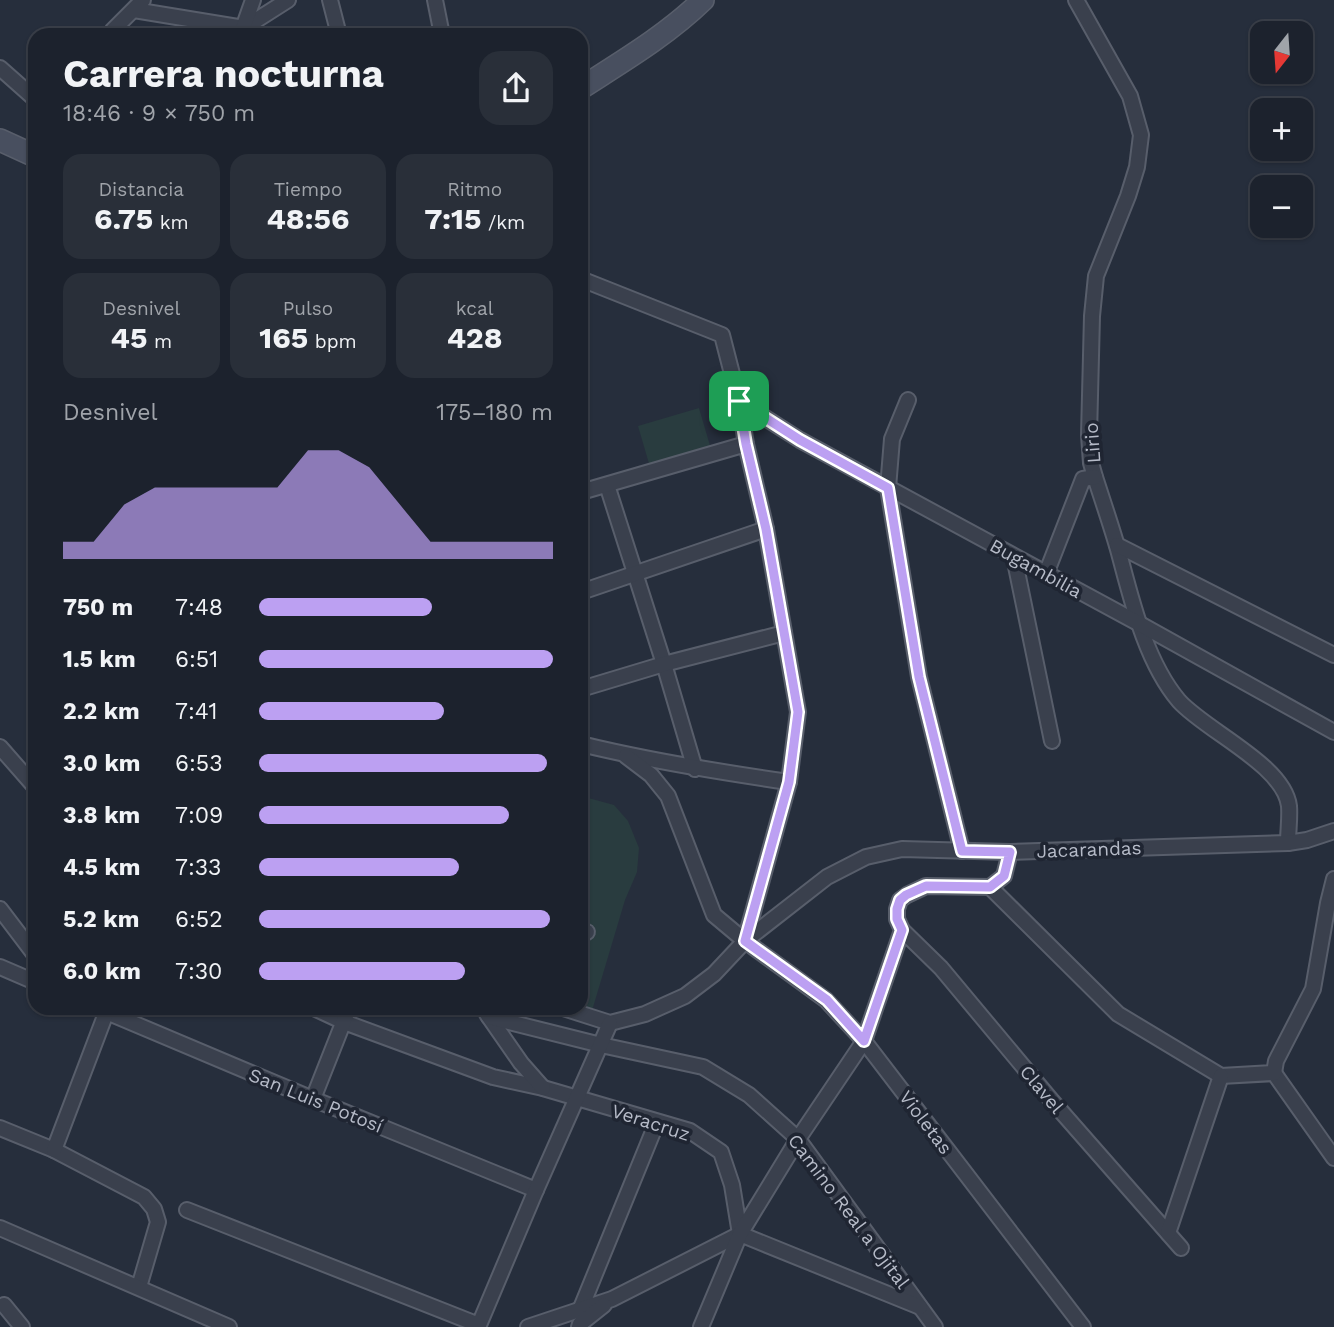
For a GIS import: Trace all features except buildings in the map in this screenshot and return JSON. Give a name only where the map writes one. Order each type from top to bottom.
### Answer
[{"type":"main road","points":[[588,83],[691,12],[703,0]]},
{"type":"main road","points":[[0,140],[28,153]]},
{"type":"street","points":[[242,28],[253,0]]},
{"type":"street","points":[[247,28],[288,0]]},
{"type":"street","points":[[330,0],[337,28]]},
{"type":"street","points":[[435,0],[441,28]]},
{"type":"street","name":"Lirio","points":[[1076,0],[1130,96],[1141,135],[1138,167],[1096,276],[1092,316],[1089,435],[1091,463],[1139,623],[1153,658],[1180,701],[1277,779],[1289,805],[1288,843]]},
{"type":"street","points":[[117,28],[139,5],[226,28]]},
{"type":"street","points":[[0,68],[28,93]]},
{"type":"street","points":[[588,282],[722,335],[739,401],[766,529],[798,712],[789,782],[745,941]]},
{"type":"street","points":[[908,400],[892,439],[888,488],[919,677],[962,851]]},
{"type":"street","name":"Bugambilia","points":[[739,401],[800,440],[1014,557],[1332,725]]},
{"type":"street","points":[[588,490],[746,444]]},
{"type":"street","points":[[1046,574],[1083,479],[1095,477]]},
{"type":"street","points":[[607,485],[695,769]]},
{"type":"street","points":[[588,590],[766,529]]},
{"type":"street","points":[[1116,545],[1334,655]]},
{"type":"street","points":[[1014,557],[1052,741]]},
{"type":"street","points":[[588,687],[784,633]]},
{"type":"street","points":[[588,746],[695,769],[789,782]]},
{"type":"street","points":[[0,747],[28,780]]},
{"type":"street","name":"Violetas","points":[[626,756],[652,775],[668,796],[714,915],[745,941],[827,1000],[864,1041],[1083,1327]]},
{"type":"street","name":"Jacarandas","points":[[610,1023],[645,1014],[685,996],[714,974],[745,941],[827,877],[866,857],[902,849],[1010,852],[1288,843],[1334,831]]},
{"type":"street","points":[[701,1327],[740,1234],[798,1139],[864,1041],[902,930],[897,919],[900,900],[926,886],[990,887],[1004,876],[1010,852]]},
{"type":"street","points":[[1334,879],[1331,906],[1313,989],[1276,1061],[1274,1073],[1334,1158]]},
{"type":"street","points":[[990,887],[1118,1014],[1221,1076],[1274,1073]]},
{"type":"street","points":[[0,909],[28,946]]},
{"type":"street","name":"Clavel","points":[[902,930],[941,968],[1052,1101],[1181,1248]]},
{"type":"street","points":[[0,967],[28,979]]},
{"type":"street","points":[[54,1150],[102,1015]]},
{"type":"street","name":"San Luis Potosí","points":[[118,1015],[313,1099],[536,1190]]},
{"type":"street","points":[[313,1099],[347,1015]]},
{"type":"street","name":"Veracruz","points":[[347,1015],[493,1077],[543,1088],[690,1131],[721,1152],[732,1185],[740,1234]]},
{"type":"street","points":[[488,1015],[521,1063],[543,1088]]},
{"type":"street","name":"Camino Real a Ojital","points":[[496,1015],[601,1045],[703,1067],[749,1095],[798,1139],[935,1327]]},
{"type":"street","points":[[187,1210],[479,1325],[610,1023],[585,1015]]},
{"type":"street","points":[[1168,1233],[1221,1076]]},
{"type":"street","points":[[581,1308],[657,1122]]},
{"type":"street","points":[[0,1128],[54,1150],[144,1197],[154,1209],[158,1222],[139,1287]]},
{"type":"street","points":[[0,1228],[229,1327]]},
{"type":"street","points":[[534,1326],[612,1299],[740,1234],[922,1308]]},
{"type":"street","points":[[579,1327],[612,1299]]},
{"type":"street","points":[[4,1305],[22,1327]]},
{"type":"shaded area","points":[[699,408],[711,449],[650,467],[638,426]]},
{"type":"shaded area","points":[[588,798],[614,805],[628,821],[639,848],[637,872],[625,900],[591,1014],[588,1012]]},
{"type":"route","points":[[739,401],[800,440],[888,488],[919,677],[962,851],[1010,852],[1004,876],[990,887],[926,886],[900,900],[897,919],[902,930],[864,1041],[827,1000],[745,941],[789,782],[798,712],[766,529],[739,401]]}]
